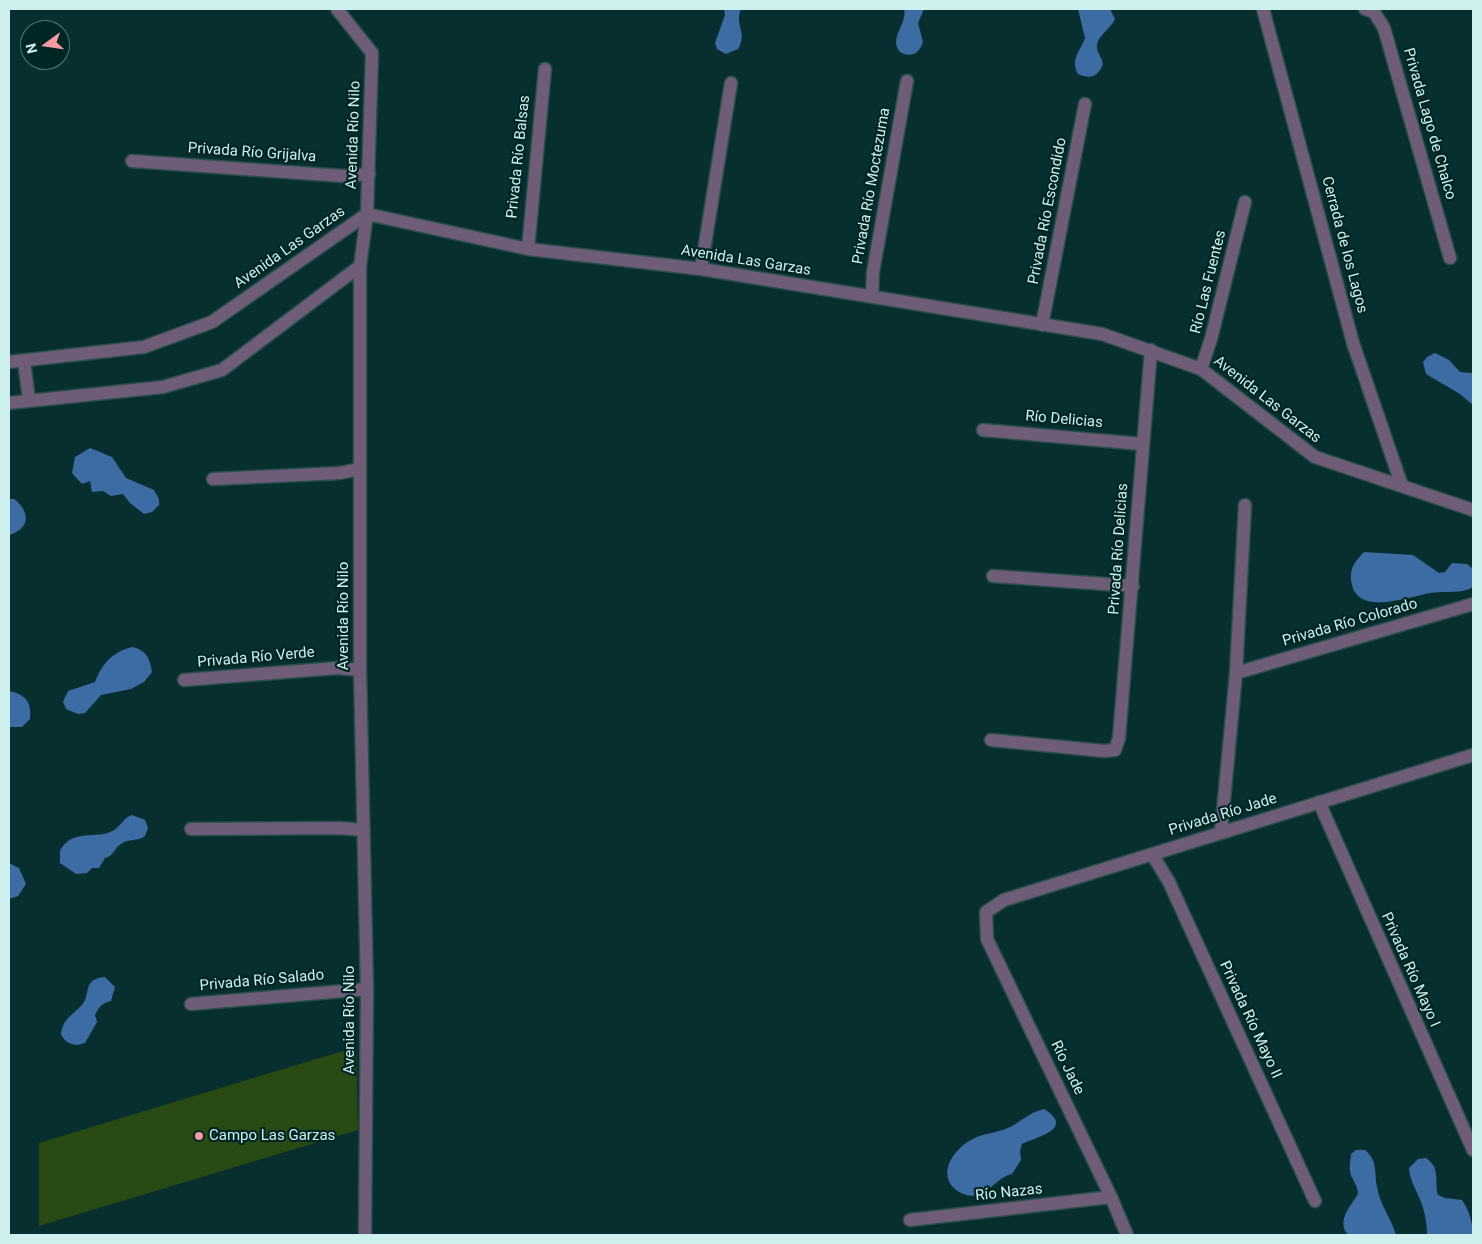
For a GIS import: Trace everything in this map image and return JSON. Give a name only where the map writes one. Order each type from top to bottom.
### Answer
[{"type":"street","name":"Avenida Río Nilo","points":[[337,9],[372,53],[367,214],[360,266],[360,670],[366,990],[365,1235]]},
{"type":"street","name":"Cerrada de los Lagos","points":[[1263,9],[1353,343],[1402,486]]},
{"type":"street","name":"Privada Lago de Chalco","points":[[1365,9],[1374,12],[1384,28],[1450,258]]},
{"type":"street","name":"Privada Río Balsas","points":[[528,249],[545,69]]},
{"type":"street","name":"Privada Río Moctezuma","points":[[872,297],[873,272],[907,81]]},
{"type":"street","points":[[701,269],[731,83]]},
{"type":"street","name":"Privada Río Escondido","points":[[1042,324],[1085,104]]},
{"type":"street","name":"Privada Río Grijalva","points":[[132,161],[343,176],[369,174]]},
{"type":"street","name":"Río Las Fuentes","points":[[1201,369],[1211,339],[1245,202]]},
{"type":"street","name":"Avenida Las Garzas","points":[[9,362],[144,346],[212,322],[367,214],[528,249],[701,269],[1102,334],[1201,369],[1315,458],[1473,510]]},
{"type":"street","points":[[9,403],[163,387],[222,370],[360,266]]},
{"type":"street","name":"Privada Río Delicias","points":[[991,740],[1115,750],[1119,738],[1133,586],[1150,350]]},
{"type":"street","points":[[24,361],[28,400]]},
{"type":"street","name":"Río Delicias","points":[[983,430],[1142,444]]},
{"type":"street","points":[[213,479],[340,473],[360,469]]},
{"type":"street","points":[[1221,832],[1236,674],[1245,505]]},
{"type":"street","points":[[993,576],[1133,586]]},
{"type":"street","name":"Privada Río Colorado","points":[[1236,674],[1473,604]]},
{"type":"street","name":"Privada Río Verde","points":[[184,680],[337,668],[360,670]]},
{"type":"street","name":"Privada Río Jade","points":[[986,912],[1004,900],[1473,755]]},
{"type":"street","name":"Privada Río Mayo I","points":[[1319,802],[1473,1150]]},
{"type":"street","points":[[191,828],[339,828],[363,830]]},
{"type":"street","name":"Privada Río Mayo II","points":[[1152,854],[1169,882],[1316,1201]]},
{"type":"street","name":"Río Jade","points":[[986,912],[987,938],[1111,1197],[1127,1235]]},
{"type":"street","name":"Privada Río Salado","points":[[191,1004],[366,990]]},
{"type":"street","name":"Río Nazas","points":[[910,1220],[1111,1197]]},
{"type":"green space","name":"Campo Las Garzas","points":[[356,1047],[358,1130],[39,1226],[39,1143]]},
{"type":"water","points":[[724,9],[741,9],[739,20],[741,43],[738,49],[726,54],[717,49],[715,43],[725,15]]},
{"type":"water","points":[[904,9],[924,9],[918,23],[923,42],[917,52],[911,55],[900,52],[896,41],[903,20]]},
{"type":"water","points":[[1078,9],[1110,9],[1115,19],[1097,44],[1097,50],[1103,64],[1094,76],[1090,77],[1078,74],[1075,64],[1085,38]]},
{"type":"water","points":[[1435,353],[1449,360],[1460,372],[1473,373],[1473,405],[1460,394],[1426,374],[1423,362],[1427,357]]},
{"type":"water","points":[[90,448],[112,457],[126,478],[154,490],[159,499],[159,505],[152,512],[144,514],[130,503],[123,494],[111,496],[103,491],[92,492],[90,481],[82,484],[72,473],[75,457]]},
{"type":"water","points":[[9,499],[14,499],[20,504],[26,520],[21,529],[9,535]]},
{"type":"water","points":[[1364,552],[1413,555],[1439,573],[1445,572],[1452,563],[1467,564],[1473,569],[1473,587],[1458,592],[1436,592],[1397,600],[1372,602],[1362,598],[1354,591],[1351,579],[1351,571],[1354,564]]},
{"type":"water","points":[[132,647],[141,650],[150,663],[152,672],[144,682],[131,689],[101,695],[85,713],[78,714],[66,709],[63,702],[68,691],[95,682],[105,664],[113,656]]},
{"type":"water","points":[[9,691],[23,697],[30,708],[30,719],[22,727],[9,727]]},
{"type":"water","points":[[132,815],[145,820],[148,828],[145,836],[121,844],[110,856],[105,858],[99,868],[92,868],[87,873],[76,874],[60,863],[60,851],[70,840],[76,837],[113,831],[126,818]]},
{"type":"water","points":[[9,863],[19,868],[26,884],[18,896],[9,899]]},
{"type":"water","points":[[105,977],[115,987],[111,1001],[103,1004],[98,1010],[95,1015],[97,1022],[85,1043],[74,1045],[68,1043],[61,1035],[63,1025],[84,1002],[90,984],[98,978]]},
{"type":"water","points":[[1044,1109],[1053,1116],[1056,1122],[1055,1127],[1044,1135],[1022,1144],[1020,1151],[1021,1160],[1012,1174],[977,1195],[965,1195],[955,1189],[950,1183],[948,1169],[950,1162],[959,1149],[975,1138],[1005,1129],[1034,1112]]},
{"type":"water","points":[[1356,1150],[1365,1150],[1374,1162],[1378,1194],[1396,1235],[1348,1235],[1345,1230],[1343,1225],[1345,1214],[1358,1194],[1350,1169],[1351,1154]]},
{"type":"water","points":[[1426,1158],[1434,1166],[1438,1195],[1445,1198],[1462,1200],[1470,1217],[1473,1235],[1427,1235],[1426,1220],[1411,1179],[1409,1168],[1418,1159]]},
{"type":"place","name":"Campo Las Garzas","points":[[199,1136]]}]
